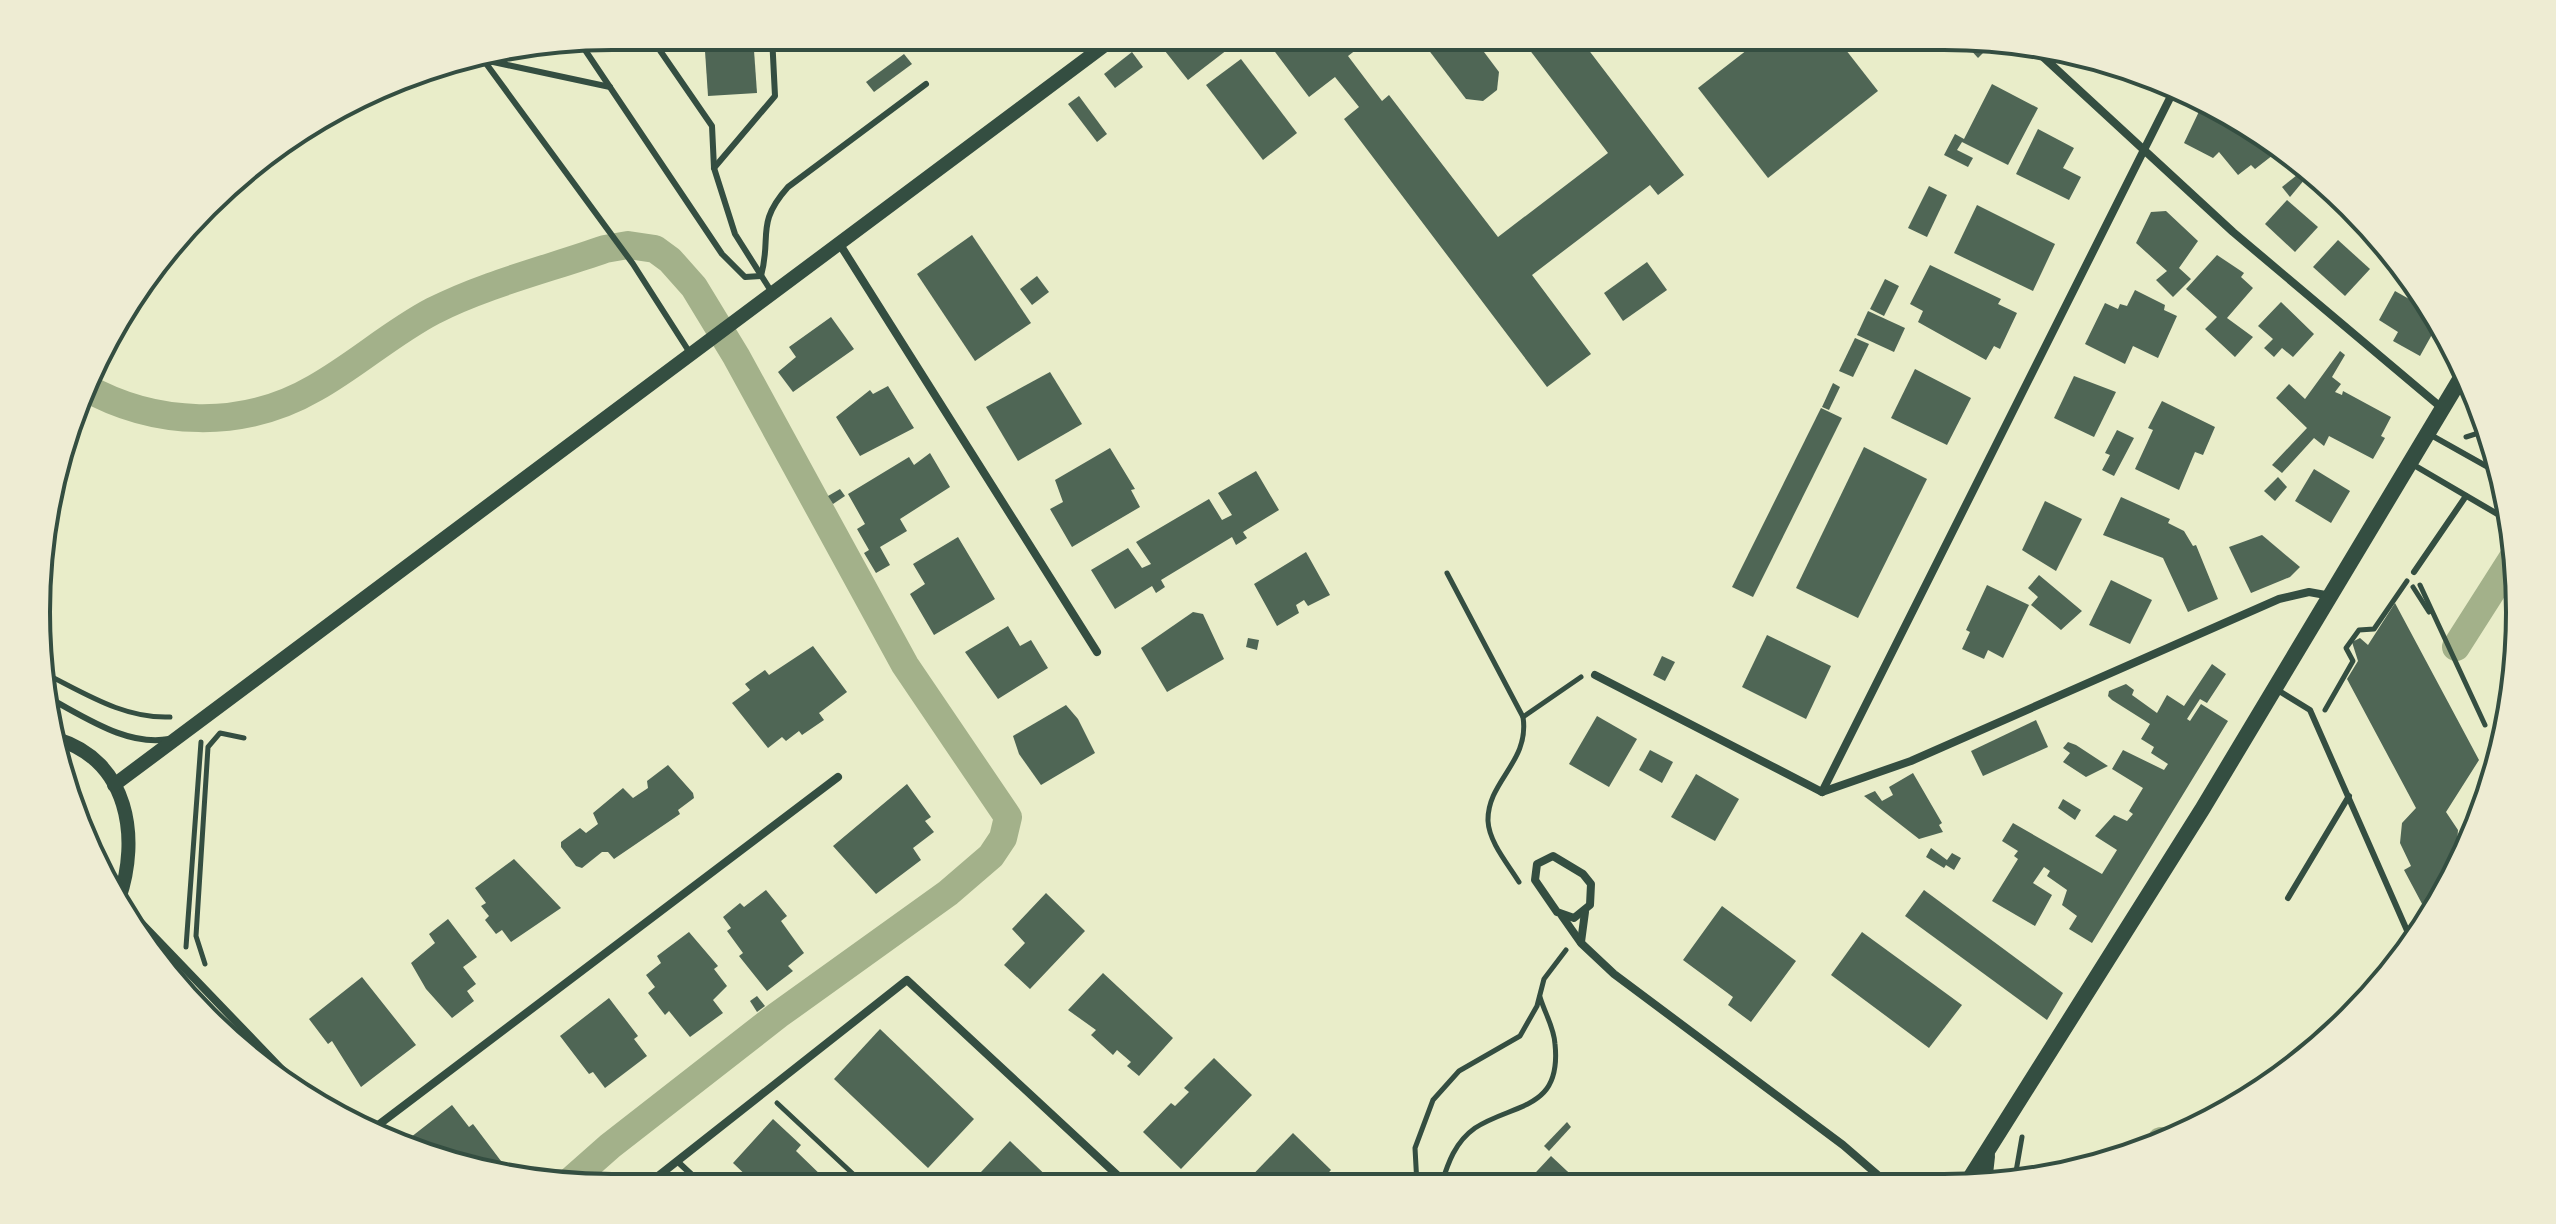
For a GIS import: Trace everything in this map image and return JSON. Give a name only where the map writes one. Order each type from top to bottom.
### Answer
[{"type":"main road","points":[[1974,1173],[2275,688],[2458,385]]},
{"type":"main road","points":[[1985,1173],[1988,1154]]},
{"type":"street","points":[[114,785],[771,291],[1098,50]]},
{"type":"street","points":[[2046,60],[2233,232],[2444,409]]},
{"type":"street","points":[[1822,792],[2170,98]]},
{"type":"street","points":[[838,242],[1097,652]]},
{"type":"street","points":[[1591,673],[1822,792],[1911,761],[2279,599],[2309,592],[2331,596]]},
{"type":"street","points":[[66,744],[92,760],[114,785],[129,822],[129,871],[123,890]]},
{"type":"street","points":[[380,1124],[838,777]]},
{"type":"street","points":[[1581,943],[1585,912],[1592,898],[1587,878],[1559,858],[1547,857],[1537,864],[1535,880],[1581,943],[1614,974],[1831,1136],[1876,1174]]},
{"type":"street","points":[[1562,916],[1574,918],[1585,912]]},
{"type":"street","points":[[153,936],[272,1059]]},
{"type":"street","points":[[660,1174],[907,980],[1116,1174]]},
{"type":"lane","points":[[660,50],[712,126],[714,168],[735,234],[771,291]]},
{"type":"lane","points":[[714,168],[775,96],[773,50]]},
{"type":"lane","points":[[586,51],[722,254],[745,277],[761,276]]},
{"type":"lane","points":[[497,62],[610,87]]},
{"type":"lane","points":[[487,64],[633,264],[690,353]]},
{"type":"lane","points":[[761,276],[765,262],[764,226],[774,203],[788,187],[926,84]]},
{"type":"lane","points":[[2429,434],[2487,466]]},
{"type":"lane","points":[[2412,464],[2497,514]]},
{"type":"lane","points":[[2414,572],[2466,496]]},
{"type":"lane","points":[[2275,688],[2310,710],[2407,930]]},
{"type":"lane","points":[[58,702],[129,737],[156,741],[176,737]]},
{"type":"lane","points":[[2288,898],[2349,796]]},
{"type":"lane","points":[[677,1161],[691,1174]]},
{"type":"path","points":[[2467,437],[2477,434]]},
{"type":"path","points":[[2414,572],[2491,738]]},
{"type":"path","points":[[1447,573],[1523,717],[1524,742],[1495,794],[1488,820],[1504,858],[1528,895]]},
{"type":"path","points":[[2317,725],[2353,661],[2346,648],[2359,630],[2374,629],[2408,579],[2442,633]]},
{"type":"path","points":[[1523,717],[1591,673]]},
{"type":"path","points":[[54,678],[125,713],[144,718],[177,716]]},
{"type":"path","points":[[211,972],[201,956],[196,936],[208,747],[220,733],[244,738]]},
{"type":"path","points":[[184,968],[202,742],[198,737]]},
{"type":"path","points":[[1560,942],[1574,957]]},
{"type":"path","points":[[1416,1174],[1415,1148],[1433,1100],[1459,1071],[1520,1036],[1533,1015],[1544,979],[1566,950]]},
{"type":"path","points":[[1445,1174],[1449,1161],[1467,1135],[1536,1100],[1551,1080],[1556,1046],[1539,993]]},
{"type":"path","points":[[764,1092],[853,1174]]},
{"type":"path","points":[[2017,1169],[2023,1133]]},
{"type":"building","points":[[705,50],[754,50],[757,93],[708,96]]},
{"type":"building","points":[[1166,50],[1227,50],[1188,80]]},
{"type":"building","points":[[1274,50],[1356,50],[1348,56],[1382,101],[1389,95],[1498,237],[1608,153],[1530,50],[1589,50],[1684,175],[1658,195],[1650,185],[1532,275],[1591,354],[1547,387],[1344,119],[1359,107],[1335,77],[1309,97]]},
{"type":"building","points":[[1429,50],[1482,50],[1499,72],[1497,90],[1483,101],[1466,99]]},
{"type":"building","points":[[1747,50],[1846,50],[1878,91],[1768,178],[1698,88]]},
{"type":"building","points":[[1971,51],[1985,51],[1978,58]]},
{"type":"building","points":[[1132,52],[1143,67],[1115,88],[1104,74]]},
{"type":"building","points":[[904,54],[912,64],[874,92],[866,82]]},
{"type":"building","points":[[1241,59],[1297,133],[1263,160],[1206,85]]},
{"type":"building","points":[[1992,84],[2038,108],[2008,165],[1962,142],[1957,150],[1973,158],[1968,167],[1944,155],[1955,134],[1964,139]]},
{"type":"building","points":[[1079,96],[1107,134],[1097,142],[1068,104]]},
{"type":"building","points":[[2199,111],[2272,156],[2255,169],[2251,165],[2238,175],[2219,152],[2213,158],[2184,143]]},
{"type":"building","points":[[2038,129],[2074,148],[2063,168],[2081,177],[2069,200],[2016,174]]},
{"type":"building","points":[[2297,175],[2304,180],[2290,197],[2282,187]]},
{"type":"building","points":[[1929,186],[1947,195],[1927,237],[1908,228]]},
{"type":"building","points":[[2287,200],[2318,227],[2295,252],[2265,224]]},
{"type":"building","points":[[1977,205],[2055,244],[2033,291],[1954,253]]},
{"type":"building","points":[[2166,211],[2198,241],[2179,268],[2191,279],[2173,297],[2156,280],[2167,271],[2136,243],[2151,212]]},
{"type":"building","points":[[972,235],[1031,323],[975,361],[917,274]]},
{"type":"building","points":[[2338,240],[2370,269],[2345,296],[2313,267]]},
{"type":"building","points":[[2217,255],[2244,273],[2241,277],[2253,288],[2227,318],[2253,337],[2235,357],[2205,329],[2217,317],[2186,289]]},
{"type":"building","points":[[1647,262],[1667,290],[1623,321],[1604,293]]},
{"type":"building","points":[[1930,265],[2001,299],[1998,304],[2017,313],[2000,349],[1994,346],[1986,360],[1918,322],[1923,311],[1910,304]]},
{"type":"building","points":[[1037,276],[1049,292],[1032,305],[1020,289]]},
{"type":"building","points":[[1885,279],[1899,286],[1884,316],[1870,309]]},
{"type":"building","points":[[2135,290],[2165,305],[2164,310],[2177,316],[2158,358],[2133,346],[2125,364],[2085,344],[2105,303],[2118,309],[2120,304],[2127,306]]},
{"type":"building","points":[[2395,291],[2411,300],[2432,334],[2420,356],[2393,341],[2398,332],[2379,320]]},
{"type":"building","points":[[2281,302],[2314,334],[2293,357],[2282,348],[2274,357],[2264,348],[2273,339],[2258,326]]},
{"type":"building","points":[[1868,311],[1905,328],[1894,352],[1857,335]]},
{"type":"building","points":[[831,317],[854,349],[793,392],[778,372],[796,357],[789,347]]},
{"type":"building","points":[[1855,338],[1869,344],[1853,377],[1839,371]]},
{"type":"building","points":[[2340,351],[2345,355],[2332,377],[2341,384],[2335,392],[2342,395],[2343,391],[2391,417],[2381,436],[2385,438],[2373,459],[2329,436],[2324,446],[2314,438],[2282,473],[2272,465],[2307,428],[2276,398],[2289,384],[2305,399]]},
{"type":"building","points":[[1915,369],[1971,398],[1947,445],[1891,418]]},
{"type":"building","points":[[1050,372],[1082,424],[1018,461],[986,407]]},
{"type":"building","points":[[2074,376],[2116,392],[2094,437],[2054,418]]},
{"type":"building","points":[[1833,383],[1840,387],[1829,410],[1822,407]]},
{"type":"building","points":[[888,386],[914,428],[860,456],[836,417],[870,390],[873,394]]},
{"type":"building","points":[[2162,401],[2215,427],[2203,455],[2195,452],[2179,490],[2135,469],[2153,430],[2148,428]]},
{"type":"building","points":[[1821,408],[1842,418],[1753,597],[1732,587]]},
{"type":"building","points":[[2117,430],[2134,438],[2114,476],[2102,470],[2110,455],[2105,453]]},
{"type":"building","points":[[1864,447],[1927,479],[1858,618],[1796,588]]},
{"type":"building","points":[[1110,448],[1135,489],[1131,490],[1140,507],[1072,547],[1050,509],[1063,502],[1055,480]]},
{"type":"building","points":[[930,453],[950,487],[900,519],[907,531],[880,547],[890,565],[876,573],[864,553],[869,550],[857,529],[865,524],[848,494],[909,457],[914,465]]},
{"type":"building","points":[[2314,469],[2350,491],[2331,523],[2295,501]]},
{"type":"building","points":[[1256,471],[1279,510],[1243,532],[1247,538],[1236,545],[1232,537],[1161,580],[1165,587],[1156,593],[1152,586],[1115,609],[1091,570],[1128,548],[1142,568],[1151,564],[1136,542],[1209,499],[1222,520],[1232,515],[1218,493]]},
{"type":"building","points":[[2278,477],[2287,487],[2275,501],[2264,491]]},
{"type":"building","points":[[840,489],[845,496],[833,504],[828,496]]},
{"type":"building","points":[[2121,497],[2170,519],[2168,523],[2184,531],[2193,546],[2196,545],[2218,599],[2188,612],[2163,558],[2103,535]]},
{"type":"building","points":[[2045,501],[2082,519],[2056,571],[2022,550]]},
{"type":"building","points":[[2262,535],[2300,567],[2290,577],[2251,593],[2229,547]]},
{"type":"building","points":[[958,537],[995,599],[934,635],[910,594],[925,584],[913,564]]},
{"type":"building","points":[[1306,552],[1330,595],[1308,606],[1304,600],[1296,605],[1299,613],[1277,626],[1254,584]]},
{"type":"building","points":[[2039,575],[2082,611],[2061,630],[2031,605],[2038,597],[2028,588]]},
{"type":"building","points":[[2111,580],[2152,600],[2130,644],[2089,625]]},
{"type":"building","points":[[1987,585],[2029,605],[2003,658],[1988,650],[1984,659],[1962,649],[1970,632],[1966,630]]},
{"type":"building","points":[[2395,603],[2479,760],[2446,812],[2458,830],[2457,840],[2423,906],[2404,870],[2411,866],[2400,843],[2402,823],[2416,808],[2347,679],[2358,661],[2352,642],[2360,638],[2368,645]]},
{"type":"building","points":[[1193,612],[1203,614],[1224,659],[1167,692],[1141,648]]},
{"type":"building","points":[[1008,626],[1020,646],[1031,640],[1048,668],[998,699],[965,652]]},
{"type":"building","points":[[1767,635],[1831,666],[1806,719],[1742,687]]},
{"type":"building","points":[[1248,638],[1259,640],[1257,650],[1246,647]]},
{"type":"building","points":[[813,646],[847,692],[819,713],[824,720],[802,735],[799,731],[786,741],[782,737],[768,748],[732,703],[750,690],[745,684],[765,670],[769,675]]},
{"type":"building","points":[[1662,656],[1675,662],[1665,681],[1653,675]]},
{"type":"building","points":[[2212,664],[2226,674],[2207,703],[2200,699],[2187,719],[2190,721],[2201,704],[2228,721],[2092,943],[2069,929],[2077,916],[2062,905],[2067,890],[2047,876],[2050,871],[2044,867],[2033,883],[2052,895],[2035,926],[1992,901],[2018,859],[2014,856],[2018,851],[2002,841],[2013,823],[2102,874],[2117,850],[2095,836],[2114,815],[2127,821],[2133,814],[2129,811],[2143,788],[2112,769],[2123,750],[2164,770],[2168,764],[2151,753],[2154,747],[2141,739],[2150,724],[2112,700],[2108,696],[2109,691],[2126,684],[2134,690],[2132,695],[2157,713],[2167,695],[2184,706]]},
{"type":"building","points":[[1066,705],[1078,719],[1095,753],[1041,785],[1019,754],[1013,736]]},
{"type":"building","points":[[1597,716],[1637,739],[1609,787],[1569,764]]},
{"type":"building","points":[[2036,720],[2048,747],[1983,776],[1971,751]]},
{"type":"building","points":[[2068,742],[2108,766],[2086,777],[2063,762],[2070,753],[2063,748]]},
{"type":"building","points":[[1650,750],[1673,762],[1662,783],[1639,770]]},
{"type":"building","points":[[668,765],[693,793],[694,798],[678,810],[680,814],[614,859],[608,852],[602,852],[582,868],[576,866],[561,847],[561,842],[580,828],[586,833],[598,824],[593,813],[623,788],[633,798],[648,788],[647,781]]},
{"type":"building","points":[[1913,773],[1942,823],[1939,825],[1943,832],[1919,839],[1864,796],[1875,791],[1882,801],[1893,795],[1889,787]]},
{"type":"building","points":[[1696,774],[1739,799],[1715,841],[1671,817]]},
{"type":"building","points":[[907,784],[931,817],[925,821],[934,832],[913,848],[921,860],[876,894],[833,846]]},
{"type":"building","points":[[2063,799],[2081,810],[2075,820],[2058,808]]},
{"type":"building","points":[[1931,848],[1947,860],[1952,853],[1961,858],[1954,870],[1926,857]]},
{"type":"building","points":[[514,859],[561,908],[511,942],[502,930],[496,934],[485,920],[489,916],[481,906],[486,903],[475,888]]},
{"type":"building","points":[[766,890],[787,916],[781,921],[804,953],[788,966],[793,971],[767,991],[739,956],[743,953],[727,931],[731,928],[723,917],[740,903],[744,907]]},
{"type":"building","points":[[1924,890],[2063,993],[2047,1020],[1905,916]]},
{"type":"building","points":[[1046,893],[1085,931],[1030,989],[1004,965],[1025,943],[1012,929]]},
{"type":"building","points":[[1722,906],[1796,961],[1751,1022],[1728,1005],[1733,997],[1683,960]]},
{"type":"building","points":[[448,919],[477,957],[463,967],[476,984],[467,991],[474,1001],[452,1018],[426,989],[411,963],[435,943],[429,934]]},
{"type":"building","points":[[689,932],[718,966],[714,969],[727,986],[713,1000],[723,1013],[690,1037],[669,1011],[665,1015],[648,993],[655,987],[646,975],[661,963],[657,956]]},
{"type":"building","points":[[1862,932],[1962,1005],[1929,1048],[1831,975]]},
{"type":"building","points":[[1103,973],[1173,1038],[1139,1076],[1127,1066],[1131,1062],[1117,1050],[1113,1055],[1091,1035],[1096,1030],[1068,1010]]},
{"type":"building","points":[[362,977],[416,1045],[361,1087],[332,1041],[328,1044],[309,1019]]},
{"type":"building","points":[[757,996],[765,1006],[757,1012],[750,1001]]},
{"type":"building","points":[[609,998],[638,1036],[634,1039],[647,1056],[605,1088],[593,1072],[589,1074],[560,1036]]},
{"type":"building","points":[[880,1029],[974,1119],[928,1168],[834,1079]]},
{"type":"building","points":[[1214,1058],[1252,1095],[1181,1169],[1143,1132],[1171,1103],[1175,1106],[1189,1092],[1184,1088]]},
{"type":"building","points":[[452,1105],[469,1127],[473,1124],[503,1163],[467,1155],[412,1137]]},
{"type":"building","points":[[773,1119],[801,1145],[796,1151],[820,1174],[745,1174],[733,1163]]},
{"type":"building","points":[[1567,1122],[1571,1127],[1549,1151],[1544,1146]]},
{"type":"building","points":[[1293,1133],[1331,1170],[1327,1174],[1254,1174]]},
{"type":"building","points":[[1010,1141],[1044,1174],[979,1174]]},
{"type":"building","points":[[1551,1156],[1570,1174],[1534,1174]]},
{"type":"waterway","points":[[95,392],[140,410],[169,416],[229,417],[258,411],[287,402],[315,388],[418,320],[453,301],[605,249],[628,245],[655,249],[670,260],[694,287],[736,356],[905,665],[1008,817],[1003,838],[991,856],[948,893],[778,1015],[579,1173]]},
{"type":"waterway","points":[[2456,647],[2505,571]]}]
